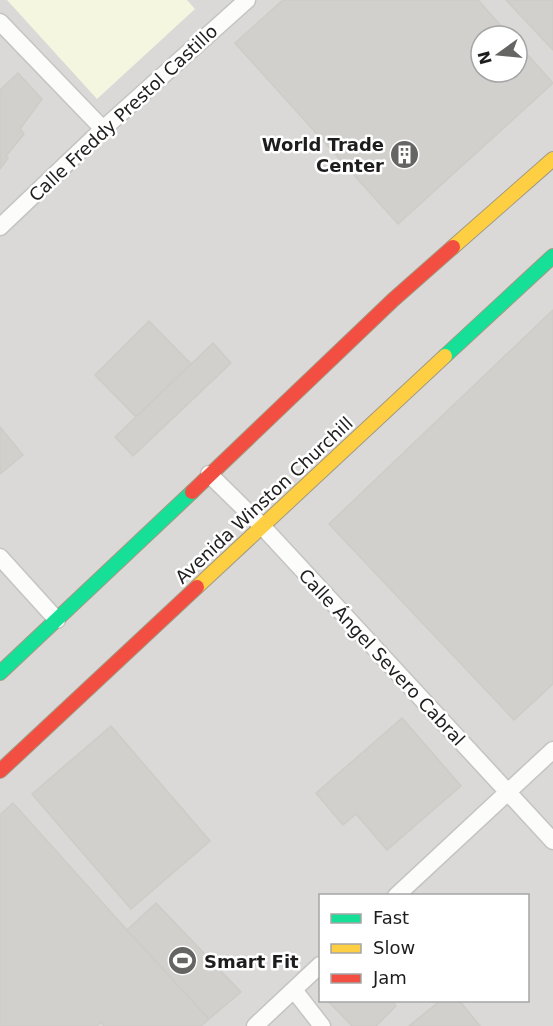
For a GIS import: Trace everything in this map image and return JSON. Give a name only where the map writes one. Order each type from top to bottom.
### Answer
[{"type":"main road","points":[[0,673],[393,300],[553,159]]},
{"type":"main road","name":"Avenida Winston Churchill","points":[[0,771],[553,256]]},
{"type":"street","name":"Calle Freddy Prestol Castillo","points":[[0,227],[246,0]]},
{"type":"street","points":[[0,22],[104,129]]},
{"type":"street","name":"Calle Ángel Severo Cabral","points":[[209,474],[262,526],[553,841]]},
{"type":"street","points":[[0,557],[57,620]]},
{"type":"street","points":[[398,894],[553,750]]},
{"type":"street","points":[[255,1026],[319,967]]},
{"type":"street","points":[[294,990],[322,1026]]},
{"type":"shaded area","points":[[0,0],[553,0],[553,1026],[0,1026]]},
{"type":"shaded area","points":[[7,0],[187,0],[195,9],[97,99]]},
{"type":"building","name":"World Trade Center","points":[[283,0],[478,0],[499,24],[469,24],[469,84],[529,84],[529,56],[553,83],[398,224],[235,43]]},
{"type":"building","points":[[506,0],[553,0],[553,50],[529,24]]},
{"type":"building","points":[[18,73],[42,99],[20,129],[24,134],[6,156],[8,158],[0,169],[0,90]]},
{"type":"building","points":[[553,310],[553,684],[514,720],[329,524]]},
{"type":"building","points":[[149,321],[191,364],[136,417],[95,375]]},
{"type":"building","points":[[213,343],[231,363],[133,456],[115,437]]},
{"type":"building","points":[[0,427],[23,455],[0,474]]},
{"type":"building","points":[[402,718],[461,786],[387,850],[356,814],[343,825],[316,793]]},
{"type":"building","points":[[111,726],[210,841],[131,909],[32,794]]},
{"type":"building","points":[[13,803],[209,1019],[201,1026],[104,1026],[101,1022],[97,1026],[0,1026],[0,815]]},
{"type":"building","name":"Smart Fit","points":[[156,903],[241,992],[209,1019],[127,930]]},
{"type":"building","points":[[329,1002],[393,1002],[396,1006],[376,1026],[352,1026]]},
{"type":"building","points":[[439,1002],[461,1002],[480,1026],[409,1026]]},
{"type":"traffic: fast","points":[[445,356],[553,256]]},
{"type":"traffic: fast","points":[[0,673],[192,492]]},
{"type":"traffic: slow","points":[[453,247],[553,159]]},
{"type":"traffic: slow","points":[[197,587],[445,356]]},
{"type":"traffic: jam","points":[[192,492],[393,300],[453,247]]},
{"type":"traffic: jam","points":[[0,771],[197,587]]},
{"type":"place","name":"World Trade Center","points":[[405,154]]},
{"type":"place","name":"Smart Fit","points":[[183,961]]}]
